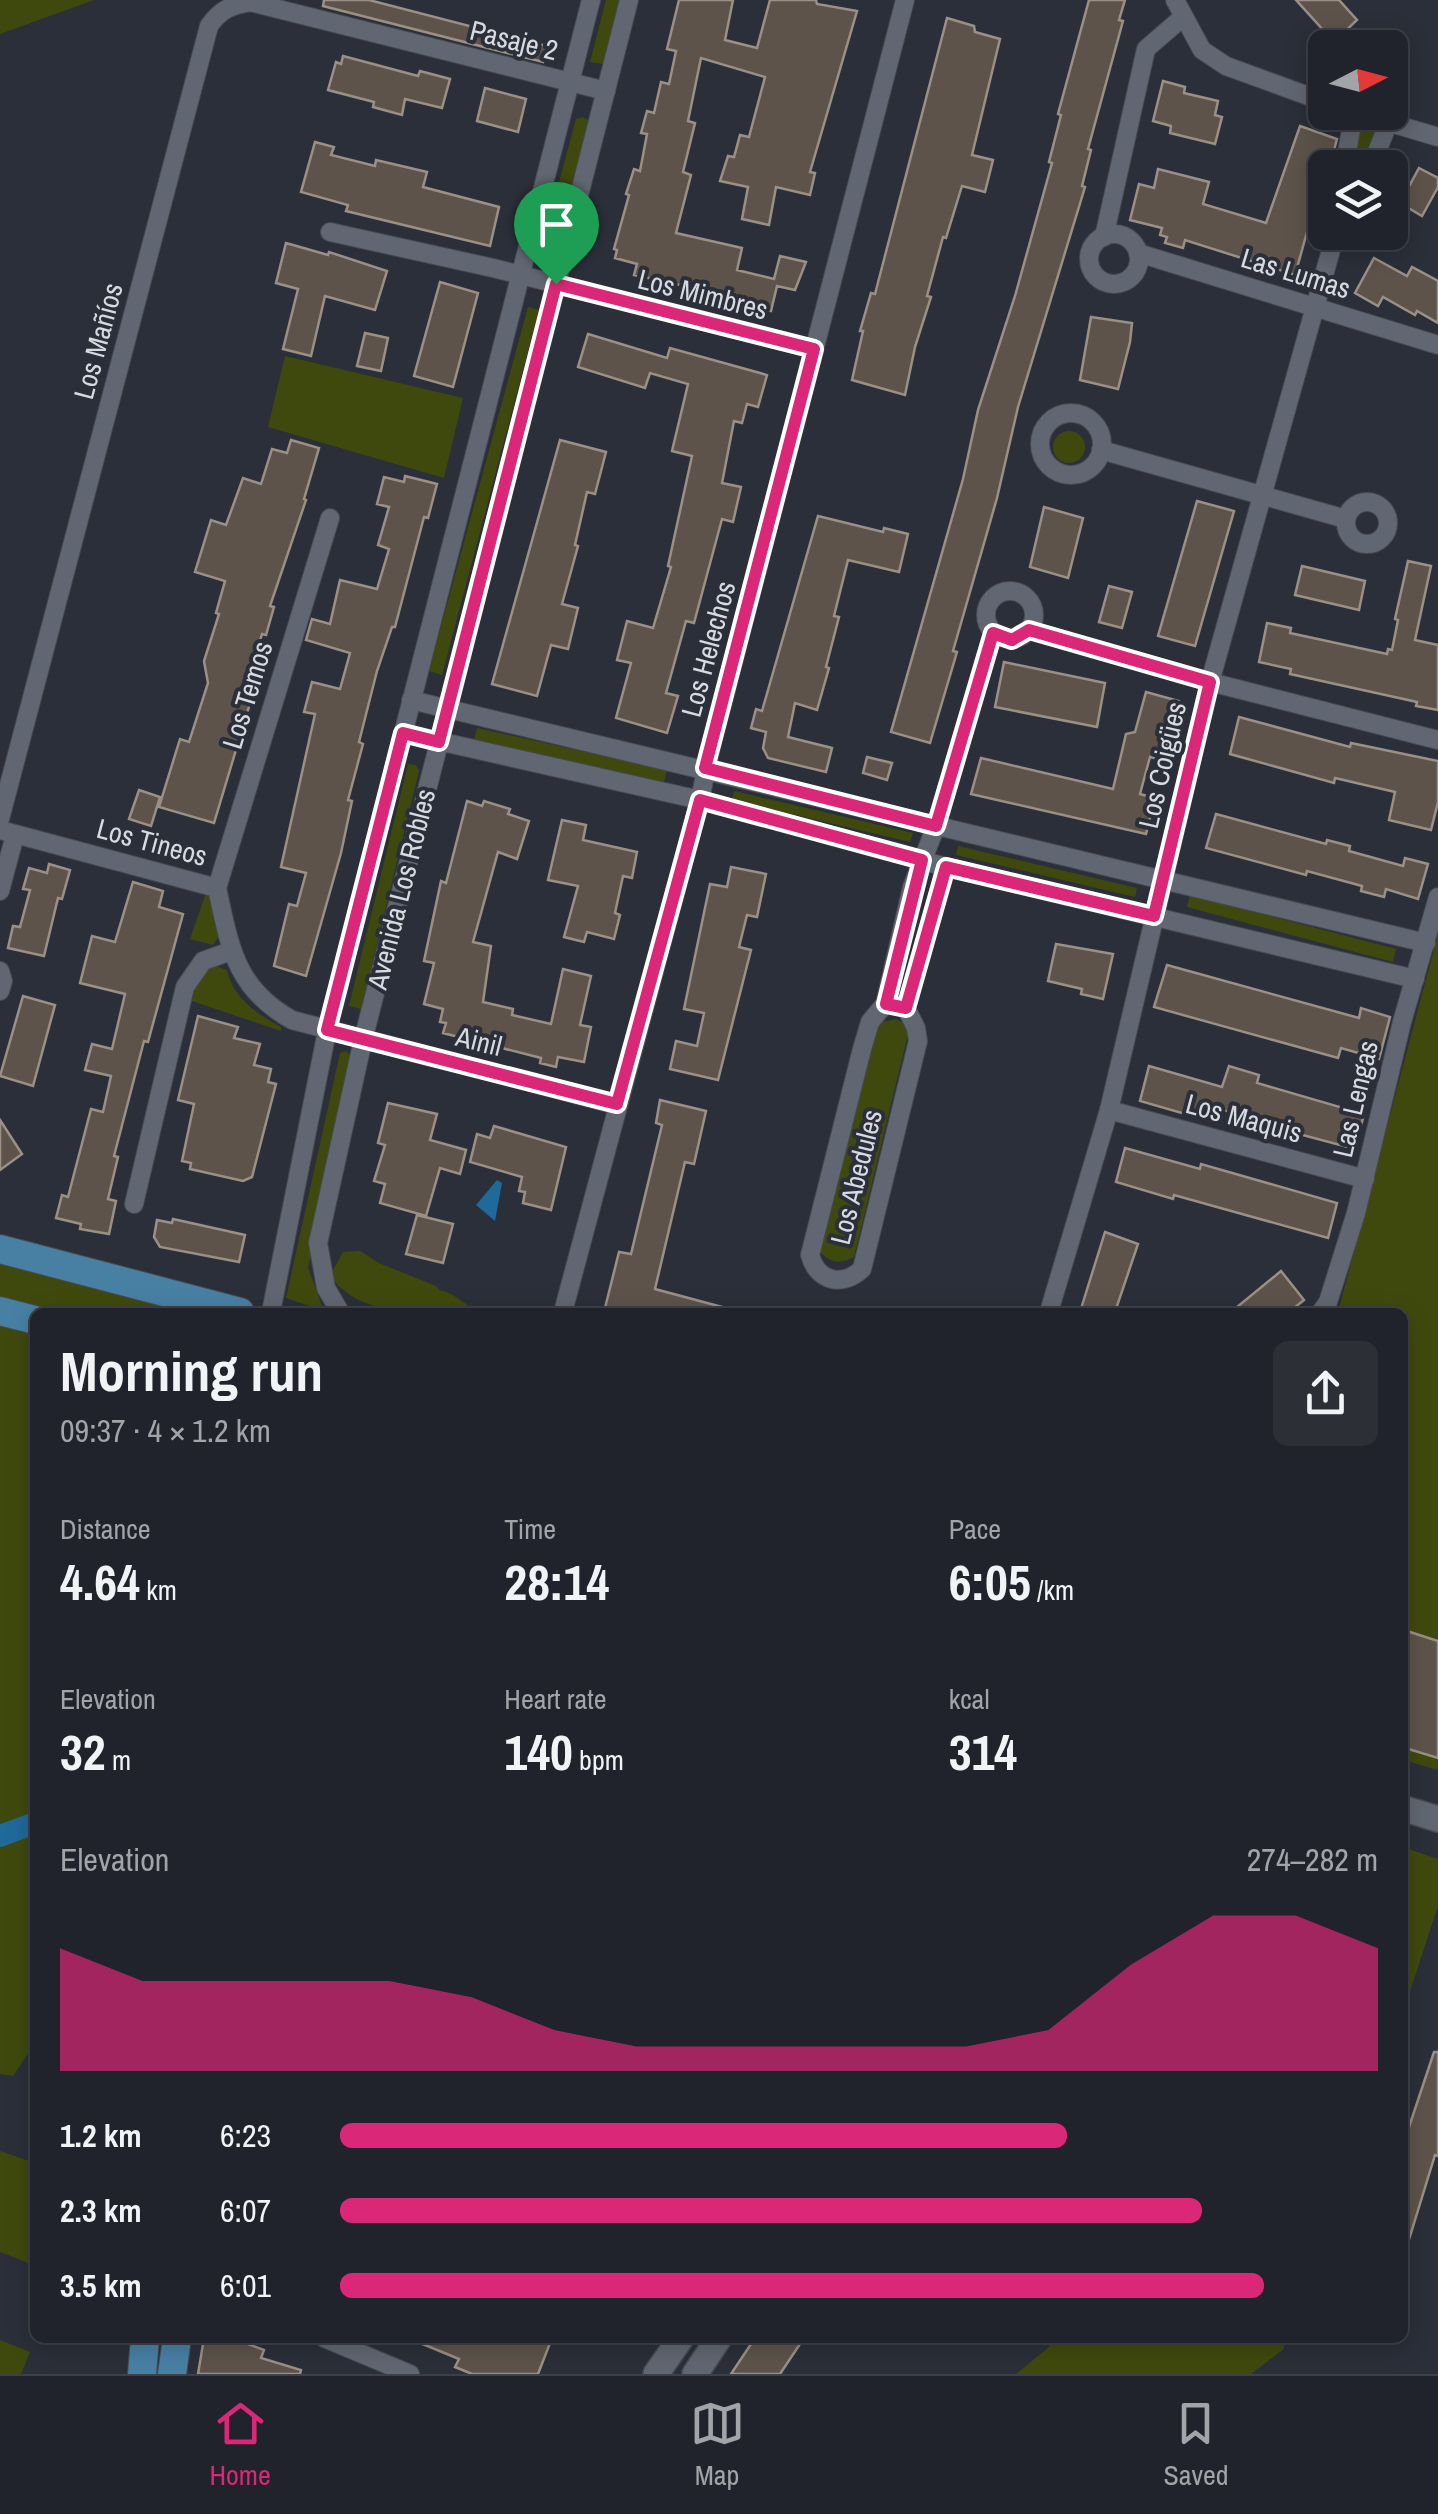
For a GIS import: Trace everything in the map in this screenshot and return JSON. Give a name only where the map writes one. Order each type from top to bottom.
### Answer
[{"type":"main road","points":[[0,1248],[225,1308]]},
{"type":"main road","points":[[0,1311],[30,1319]]},
{"type":"main road","points":[[142,2374],[145,2343]]},
{"type":"main road","points":[[172,2374],[176,2343]]},
{"type":"street","name":"Avenida Los Robles","points":[[272,1308],[327,1030],[592,0]]},
{"type":"street","name":"Avenida Los Robles","points":[[338,1308],[326,1288],[318,1243],[363,1040],[629,0]]},
{"type":"street","name":"Los Helechos","points":[[564,1308],[700,800],[705,768],[906,0]]},
{"type":"street","name":"Los Mañíos","points":[[0,819],[209,26],[225,8],[250,2],[351,27]]},
{"type":"street","points":[[1138,253],[1139,262],[1132,277],[1117,284],[1102,281],[1091,270],[1089,254],[1104,236],[1146,48],[1179,8],[1202,50],[1226,66],[1308,96]]},
{"type":"street","name":"Pasaje 2","points":[[351,27],[606,91]]},
{"type":"street","points":[[1408,129],[1438,137]]},
{"type":"street","name":"Los Mimbres","points":[[330,232],[521,274],[814,349]]},
{"type":"street","name":"Las Lumas","points":[[1104,236],[1128,239],[1138,253],[1438,344]]},
{"type":"street","name":"Los Coigües","points":[[1050,1308],[1109,1110],[1210,682],[1331,250]]},
{"type":"street","points":[[1101,450],[1346,519]]},
{"type":"street","name":"Los Temos","points":[[217,888],[330,518]]},
{"type":"street","name":"Los Abedules","points":[[946,867],[906,1008],[918,1041],[862,1269],[848,1279],[830,1279],[816,1270],[810,1255],[862,1048],[870,1022],[886,1004],[922,860],[936,826],[993,633],[986,619],[987,606],[1006,591],[1018,593],[1028,600],[1033,612],[1029,630]]},
{"type":"street","points":[[993,633],[1012,640],[1029,630],[1210,682],[1438,740]]},
{"type":"street","points":[[411,700],[1426,942]]},
{"type":"street","points":[[403,733],[700,800],[946,867],[1414,979]]},
{"type":"street","points":[[0,891],[7,832]]},
{"type":"street","name":"Los Tineos","points":[[7,832],[217,888],[231,950],[249,986],[292,1020],[327,1030]]},
{"type":"street","name":"Las Lengas","points":[[1323,1308],[1334,1286],[1365,1179],[1438,896]]},
{"type":"street","points":[[134,1204],[185,987],[203,961],[231,950]]},
{"type":"street","points":[[0,971],[0,991]]},
{"type":"street","points":[[886,1004],[906,1008]]},
{"type":"street","name":"Ainil","points":[[327,1030],[617,1104]]},
{"type":"street","name":"Los Maquis","points":[[1109,1110],[1365,1179]]},
{"type":"street","points":[[1408,1810],[1438,1819]]},
{"type":"street","points":[[336,2343],[410,2374]]},
{"type":"street","points":[[656,2374],[677,2343]]},
{"type":"street","points":[[695,2374],[716,2343]]},
{"type":"green space","points":[[0,0],[94,0],[0,34]]},
{"type":"green space","points":[[606,0],[621,0],[604,64],[590,62]]},
{"type":"green space","points":[[583,117],[589,121],[556,247],[548,250],[542,245],[576,119]]},
{"type":"green space","points":[[1356,130],[1381,130],[1372,150],[1352,150]]},
{"type":"green space","points":[[528,307],[539,310],[442,675],[429,671]]},
{"type":"green space","points":[[285,356],[463,398],[444,478],[268,427]]},
{"type":"green space","points":[[1069,431],[1080,436],[1085,447],[1080,458],[1069,463],[1058,458],[1053,447],[1058,436]]},
{"type":"green space","points":[[477,728],[667,770],[664,782],[474,740]]},
{"type":"green space","points":[[408,764],[416,765],[419,771],[361,1009],[349,1006]]},
{"type":"green space","points":[[734,791],[913,833],[910,842],[732,800]]},
{"type":"green space","points":[[958,846],[1137,888],[1135,897],[956,855]]},
{"type":"green space","points":[[206,893],[213,900],[221,933],[213,945],[190,939]]},
{"type":"green space","points":[[1190,895],[1396,949],[1393,962],[1187,907]]},
{"type":"green space","points":[[1438,934],[1438,1770],[1408,1761],[1408,1308],[1339,1308]]},
{"type":"green space","points":[[216,966],[227,970],[240,997],[281,1027],[281,1031],[192,1001],[202,971]]},
{"type":"green space","points":[[896,1019],[906,1024],[908,1034],[854,1257],[835,1262],[819,1251],[875,1024]]},
{"type":"green space","points":[[346,1051],[351,1056],[308,1268],[323,1308],[315,1308],[286,1298],[340,1053]]},
{"type":"green space","points":[[360,1251],[473,1308],[380,1308],[365,1303],[334,1281],[333,1270],[343,1252]]},
{"type":"green space","points":[[0,1264],[172,1308],[41,1308],[0,1298]]},
{"type":"green space","points":[[0,1320],[30,1328],[30,2050],[13,2076],[0,2074]]},
{"type":"green space","points":[[1408,1849],[1438,1859],[1438,1906],[1408,1998]]},
{"type":"green space","points":[[0,2151],[30,2161],[30,2263],[0,2252]]},
{"type":"green space","points":[[0,2340],[30,2352],[21,2374],[0,2374]]},
{"type":"green space","points":[[1049,2343],[1284,2343],[1284,2349],[1251,2374],[1016,2374]]},
{"type":"water","points":[[497,1180],[502,1183],[495,1221],[476,1205]]},
{"type":"building","points":[[324,0],[369,0],[547,46],[543,62],[323,6]]},
{"type":"building","points":[[679,0],[733,0],[725,40],[757,48],[770,0],[816,0],[817,4],[857,11],[810,172],[815,173],[810,195],[776,187],[769,225],[742,219],[748,187],[720,181],[728,156],[734,157],[740,135],[749,137],[765,77],[701,58],[688,121],[695,123],[683,172],[691,175],[676,233],[742,248],[737,270],[774,279],[780,256],[806,262],[795,290],[777,286],[771,311],[693,294],[694,288],[634,275],[637,264],[615,258],[629,195],[626,194],[634,169],[640,171],[647,134],[641,133],[647,111],[654,113],[661,82],[669,84],[676,51],[667,49]]},
{"type":"building","points":[[1089,0],[1125,0],[1119,20],[1123,21],[1088,149],[1091,150],[1082,186],[1085,187],[1018,407],[997,498],[953,651],[957,652],[930,743],[891,732],[963,479],[978,410],[1052,163],[1049,162],[1061,115],[1058,114]]},
{"type":"building","points":[[1296,0],[1339,0],[1357,20],[1347,30],[1323,30]]},
{"type":"building","points":[[947,18],[1000,39],[972,155],[993,160],[985,192],[962,186],[946,238],[943,237],[905,395],[852,380],[860,331],[871,293],[875,294]]},
{"type":"building","points":[[343,56],[418,76],[420,71],[450,79],[442,108],[405,99],[402,115],[373,107],[374,102],[328,90],[336,62],[341,64]]},
{"type":"building","points":[[1163,81],[1185,87],[1184,93],[1218,101],[1215,115],[1222,117],[1215,144],[1170,133],[1171,126],[1153,121]]},
{"type":"building","points":[[485,88],[526,99],[518,132],[477,121]]},
{"type":"building","points":[[1300,126],[1337,139],[1334,150],[1308,150],[1308,229],[1295,275],[1185,240],[1183,248],[1165,243],[1167,237],[1160,235],[1162,228],[1130,220],[1139,184],[1154,188],[1158,169],[1209,182],[1203,204],[1266,223]]},
{"type":"building","points":[[315,142],[334,147],[331,155],[375,166],[376,160],[427,172],[423,187],[499,207],[490,246],[346,211],[348,205],[301,192]]},
{"type":"building","points":[[1419,168],[1438,178],[1438,187],[1422,216],[1408,208],[1408,188]]},
{"type":"building","points":[[286,243],[387,271],[375,310],[325,296],[311,356],[283,349],[298,289],[276,283]]},
{"type":"building","points":[[1374,258],[1407,276],[1412,267],[1438,281],[1438,323],[1383,297],[1378,306],[1355,293]]},
{"type":"building","points":[[440,282],[478,293],[453,387],[414,376]]},
{"type":"building","points":[[1091,317],[1132,323],[1118,389],[1080,380]]},
{"type":"building","points":[[365,333],[388,338],[381,371],[357,366]]},
{"type":"building","points":[[588,334],[667,358],[670,348],[767,375],[758,407],[747,404],[742,423],[734,421],[722,483],[741,487],[733,522],[722,519],[694,623],[686,621],[666,693],[678,696],[667,733],[616,718],[631,663],[617,660],[627,621],[653,628],[671,567],[668,566],[692,456],[672,451],[688,384],[650,373],[645,388],[578,367]]},
{"type":"building","points":[[291,440],[319,448],[270,606],[274,607],[266,635],[262,634],[243,697],[251,700],[214,823],[159,807],[180,739],[189,742],[208,683],[204,661],[225,581],[195,572],[211,520],[226,525],[243,478],[261,484],[272,449],[287,453]]},
{"type":"building","points":[[560,440],[606,452],[595,494],[587,492],[562,604],[578,608],[568,649],[551,645],[537,696],[492,684]]},
{"type":"building","points":[[405,476],[437,484],[428,518],[424,517],[395,627],[377,671],[359,742],[363,744],[348,800],[352,801],[341,853],[306,976],[274,966],[289,904],[297,906],[306,873],[281,867],[315,714],[304,712],[312,682],[340,689],[350,653],[306,640],[312,619],[330,624],[340,580],[377,589],[389,549],[378,545],[389,507],[377,504],[384,477],[404,482]]},
{"type":"building","points":[[1197,501],[1234,511],[1195,646],[1158,636]]},
{"type":"building","points":[[1044,507],[1083,518],[1068,578],[1030,567]]},
{"type":"building","points":[[818,516],[908,534],[899,572],[848,560],[834,616],[839,617],[826,667],[829,668],[817,710],[795,703],[788,737],[832,748],[826,772],[768,758],[763,748],[766,732],[751,728],[756,709],[762,711]]},
{"type":"building","points":[[1408,561],[1431,566],[1415,640],[1438,645],[1438,710],[1290,674],[1291,669],[1259,662],[1267,623],[1291,628],[1290,633],[1387,654],[1388,649],[1392,650]]},
{"type":"building","points":[[1302,566],[1365,581],[1359,610],[1295,595]]},
{"type":"building","points":[[1109,586],[1132,592],[1122,628],[1099,622]]},
{"type":"building","points":[[1004,662],[1105,683],[1097,727],[995,707]]},
{"type":"building","points":[[1146,692],[1179,701],[1162,760],[1150,757],[1140,794],[1155,798],[1146,834],[971,794],[981,758],[1113,789],[1126,734],[1135,732]]},
{"type":"building","points":[[1239,717],[1350,747],[1351,743],[1438,761],[1438,802],[1431,830],[1389,820],[1395,792],[1335,778],[1334,783],[1230,754]]},
{"type":"building","points":[[867,757],[892,763],[887,780],[863,773]]},
{"type":"building","points":[[139,790],[160,797],[151,826],[129,819]]},
{"type":"building","points":[[467,801],[482,806],[484,801],[510,809],[508,814],[529,821],[517,859],[498,852],[473,942],[491,946],[483,1002],[513,1009],[512,1015],[551,1024],[563,969],[591,976],[580,1025],[591,1027],[584,1062],[558,1057],[556,1067],[540,1063],[541,1058],[443,1033],[443,1009],[424,1004],[434,963],[424,961],[441,881],[446,883]]},
{"type":"building","points":[[1216,814],[1326,844],[1327,840],[1350,846],[1349,851],[1403,866],[1405,858],[1428,864],[1418,899],[1386,889],[1384,897],[1361,891],[1362,886],[1206,848]]},
{"type":"building","points":[[562,820],[586,825],[583,840],[637,852],[632,878],[623,876],[614,939],[587,932],[584,942],[564,937],[578,886],[548,880]]},
{"type":"building","points":[[49,864],[70,870],[62,899],[58,898],[44,956],[8,948],[13,926],[20,927],[30,890],[23,889],[29,868],[47,873]]},
{"type":"building","points":[[731,867],[766,874],[757,917],[747,915],[739,947],[751,950],[718,1080],[670,1069],[676,1041],[697,1046],[704,1013],[684,1009],[710,884],[727,887]]},
{"type":"building","points":[[133,882],[163,891],[159,907],[183,914],[114,1156],[118,1157],[108,1199],[116,1201],[109,1234],[80,1229],[81,1224],[56,1218],[62,1195],[68,1197],[91,1109],[103,1112],[111,1076],[85,1070],[92,1044],[112,1049],[125,994],[80,983],[92,936],[115,942]]},
{"type":"building","points":[[1056,944],[1113,954],[1103,999],[1048,981]]},
{"type":"building","points":[[1167,965],[1359,1018],[1361,1008],[1390,1017],[1379,1059],[1341,1048],[1338,1058],[1154,1007]]},
{"type":"building","points":[[23,996],[55,1005],[33,1086],[0,1076]]},
{"type":"building","points":[[198,1016],[238,1027],[234,1038],[260,1044],[254,1065],[271,1069],[268,1082],[276,1084],[252,1177],[243,1181],[190,1169],[191,1163],[182,1161],[194,1104],[178,1100]]},
{"type":"building","points":[[1149,1066],[1222,1087],[1229,1066],[1259,1075],[1257,1083],[1364,1114],[1355,1149],[1284,1130],[1282,1136],[1252,1127],[1254,1119],[1203,1104],[1199,1118],[1140,1101]]},
{"type":"building","points":[[660,1100],[706,1111],[694,1164],[685,1162],[655,1289],[722,1308],[605,1308],[619,1252],[631,1254],[662,1125],[656,1123]]},
{"type":"building","points":[[388,1103],[437,1114],[430,1140],[466,1150],[460,1174],[440,1168],[426,1216],[380,1203],[385,1184],[374,1181],[385,1145],[378,1143]]},
{"type":"building","points":[[0,1120],[22,1154],[0,1170]]},
{"type":"building","points":[[494,1126],[566,1147],[551,1210],[523,1203],[525,1192],[519,1191],[522,1177],[470,1162],[477,1134],[490,1138]]},
{"type":"building","points":[[1125,1148],[1200,1169],[1201,1164],[1337,1203],[1328,1238],[1116,1182]]},
{"type":"building","points":[[417,1215],[453,1224],[443,1263],[406,1254]]},
{"type":"building","points":[[173,1219],[245,1235],[239,1262],[160,1247],[154,1237],[157,1220],[172,1223]]},
{"type":"building","points":[[1105,1232],[1138,1244],[1116,1308],[1081,1308]]},
{"type":"building","points":[[1281,1271],[1304,1300],[1294,1308],[1236,1308]]},
{"type":"building","points":[[1408,1631],[1438,1641],[1438,1758],[1408,1749]]},
{"type":"building","points":[[1434,2052],[1438,2052],[1438,2156],[1435,2155],[1408,2243],[1408,2130]]},
{"type":"building","points":[[203,2343],[245,2343],[264,2350],[261,2358],[301,2370],[300,2374],[198,2374]]},
{"type":"building","points":[[420,2343],[550,2343],[538,2374],[472,2374],[455,2367],[459,2359]]},
{"type":"building","points":[[752,2343],[801,2343],[780,2374],[731,2374]]},
{"type":"waterway","points":[[0,1836],[30,1825]]},
{"type":"route","points":[[556,284],[814,349],[705,768],[936,826],[993,633],[1012,640],[1029,630],[1210,682],[1154,916],[946,867],[906,1008],[886,1004],[922,860],[700,800],[617,1104],[327,1030],[403,733],[439,742],[556,284]]}]
